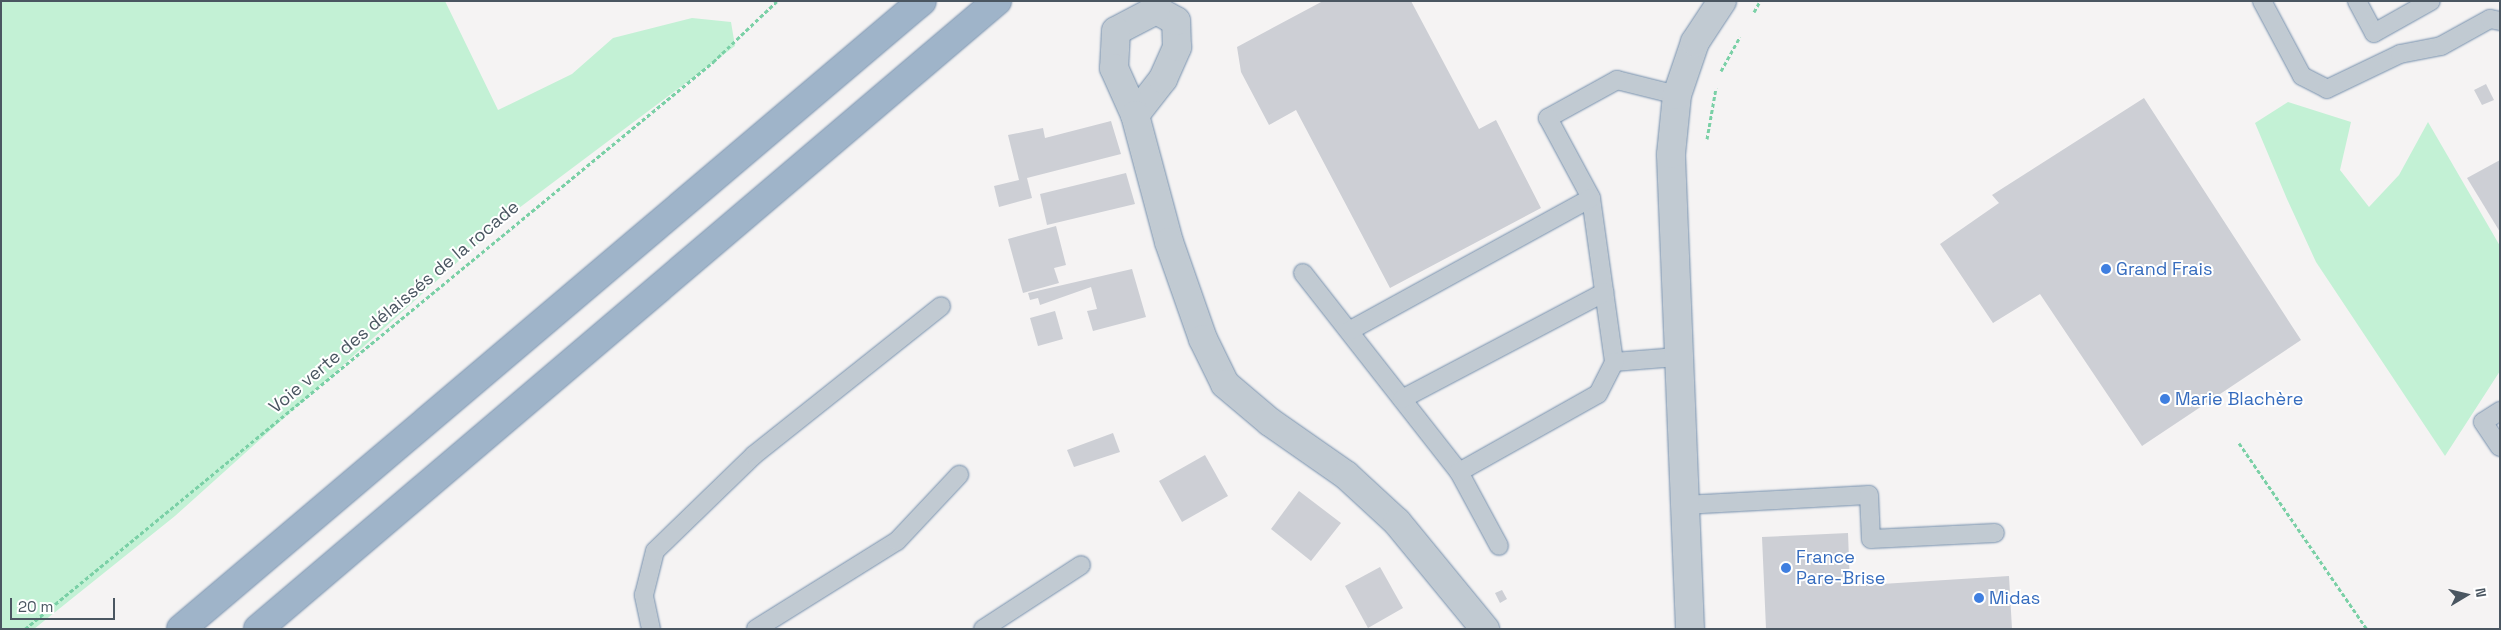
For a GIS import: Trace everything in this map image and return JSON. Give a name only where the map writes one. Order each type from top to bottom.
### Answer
[{"type":"highway","points":[[181,629],[922,1]]},
{"type":"highway","points":[[258,629],[997,1]]},
{"type":"street","points":[[1690,629],[1677,357],[1671,154],[1676,95],[1695,42],[1722,1]]},
{"type":"street","points":[[1135,115],[1169,242],[1203,339],[1225,384],[1270,422],[1346,475],[1397,522],[1485,629]]},
{"type":"lane","points":[[2262,1],[2302,76],[2327,88],[2400,54],[2441,46],[2490,20],[2500,21]]},
{"type":"lane","points":[[2357,1],[2374,33],[2431,1]]},
{"type":"lane","points":[[1459,472],[1598,394],[1614,362],[1592,198],[1548,118],[1617,80],[1676,95]]},
{"type":"lane","points":[[1348,330],[1592,198]]},
{"type":"lane","points":[[1303,273],[1459,472],[1499,546]]},
{"type":"lane","points":[[1402,399],[1604,292]]},
{"type":"lane","points":[[651,629],[644,595],[654,551],[754,455],[941,306]]},
{"type":"lane","points":[[1614,362],[1677,357]]},
{"type":"lane","points":[[2500,410],[2483,422],[2500,447]]},
{"type":"lane","points":[[756,629],[897,541],[959,475]]},
{"type":"lane","points":[[1684,504],[1868,495],[1871,539],[1995,533]]},
{"type":"lane","points":[[984,629],[1081,565]]},
{"type":"path","name":"Voie verte des délaissés de la rocade","points":[[25,629],[713,62],[777,1]]},
{"type":"path","points":[[1750,19],[1760,1]]},
{"type":"path","points":[[1707,143],[1717,78],[1745,27]]},
{"type":"path","points":[[2239,443],[2367,629]]},
{"type":"green space","points":[[1,1],[445,1],[498,110],[572,74],[613,38],[692,18],[731,22],[735,46],[511,214],[175,516],[34,629],[1,629]]},
{"type":"green space","points":[[2288,102],[2351,122],[2340,170],[2369,207],[2399,175],[2428,122],[2500,246],[2500,371],[2445,456],[2316,262],[2287,199],[2255,123]]},
{"type":"building","points":[[1323,1],[1411,1],[1479,129],[1496,120],[1541,208],[1390,288],[1296,110],[1269,125],[1241,72],[1237,47]]},
{"type":"building","points":[[2486,84],[2494,100],[2482,105],[2474,90]]},
{"type":"building","name":"Grand Frais","points":[[2144,98],[2301,340],[2142,446],[2040,294],[1993,323],[1940,244],[1999,203],[1992,195]]},
{"type":"building","points":[[1111,121],[1121,154],[1027,178],[1032,198],[999,207],[994,186],[1019,180],[1008,135],[1043,128],[1045,138]]},
{"type":"building","points":[[2500,160],[2500,232],[2467,178]]},
{"type":"building","points":[[1126,173],[1135,204],[1047,225],[1040,194]]},
{"type":"building","points":[[1056,226],[1066,265],[1054,268],[1059,283],[1023,293],[1008,239]]},
{"type":"building","points":[[1132,269],[1146,317],[1093,331],[1087,311],[1097,309],[1091,287],[1040,305],[1038,298],[1030,300],[1028,293]]},
{"type":"building","points":[[1055,311],[1063,339],[1038,346],[1030,318]]},
{"type":"building","points":[[1113,433],[1120,452],[1074,467],[1067,450]]},
{"type":"building","points":[[1205,455],[1228,496],[1182,522],[1159,481]]},
{"type":"building","points":[[1299,491],[1341,523],[1311,561],[1271,529]]},
{"type":"building","points":[[1848,533],[1850,586],[2009,576],[2012,629],[1766,629],[1762,537]]},
{"type":"building","points":[[1380,567],[1403,608],[1368,628],[1345,586]]},
{"type":"building","points":[[1502,590],[1507,599],[1500,603],[1495,593]]},
{"type":"place","name":"Grand Frais","points":[[2106,269]]},
{"type":"place","name":"Marie Blachère","points":[[2165,399]]},
{"type":"place","name":"France Pare-Brise","points":[[1786,568]]},
{"type":"place","name":"Midas","points":[[1979,598]]}]
